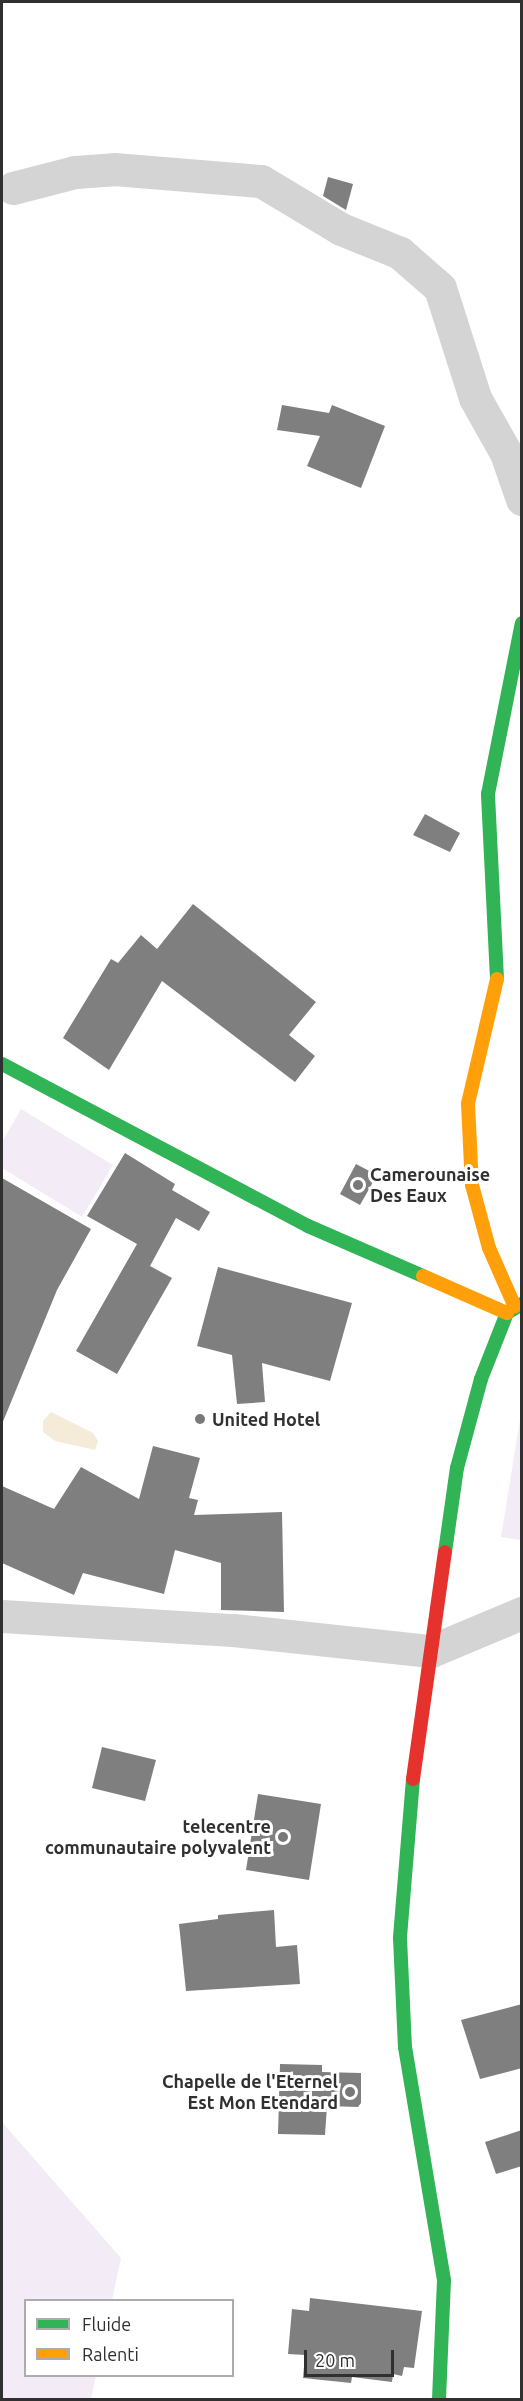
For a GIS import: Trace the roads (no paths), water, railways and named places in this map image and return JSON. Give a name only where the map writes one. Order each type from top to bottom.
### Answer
[{"type":"street","points":[[13,188],[75,172],[114,169],[261,181],[341,229],[400,253],[440,288],[475,398],[506,453],[522,499]]},
{"type":"street","points":[[439,2400],[444,2280],[405,2047],[400,1938],[406,1828],[457,1468],[481,1379],[514,1308],[489,1248],[472,1185],[468,1104],[497,978],[488,794],[522,623]]},
{"type":"street","points":[[2,1064],[308,1226],[391,1264],[514,1308]]},
{"type":"street","points":[[2,1616],[232,1630],[431,1650],[522,1613]]},
{"type":"place","name":"Camerounaise Des Eaux","points":[[358,1185]]},
{"type":"place","name":"United Hotel","points":[[200,1419]]},
{"type":"place","name":"telecentre communautaire polyvalent","points":[[283,1837]]},
{"type":"place","name":"Chapelle de l'Eternel Est Mon Etendard","points":[[350,2092]]}]
